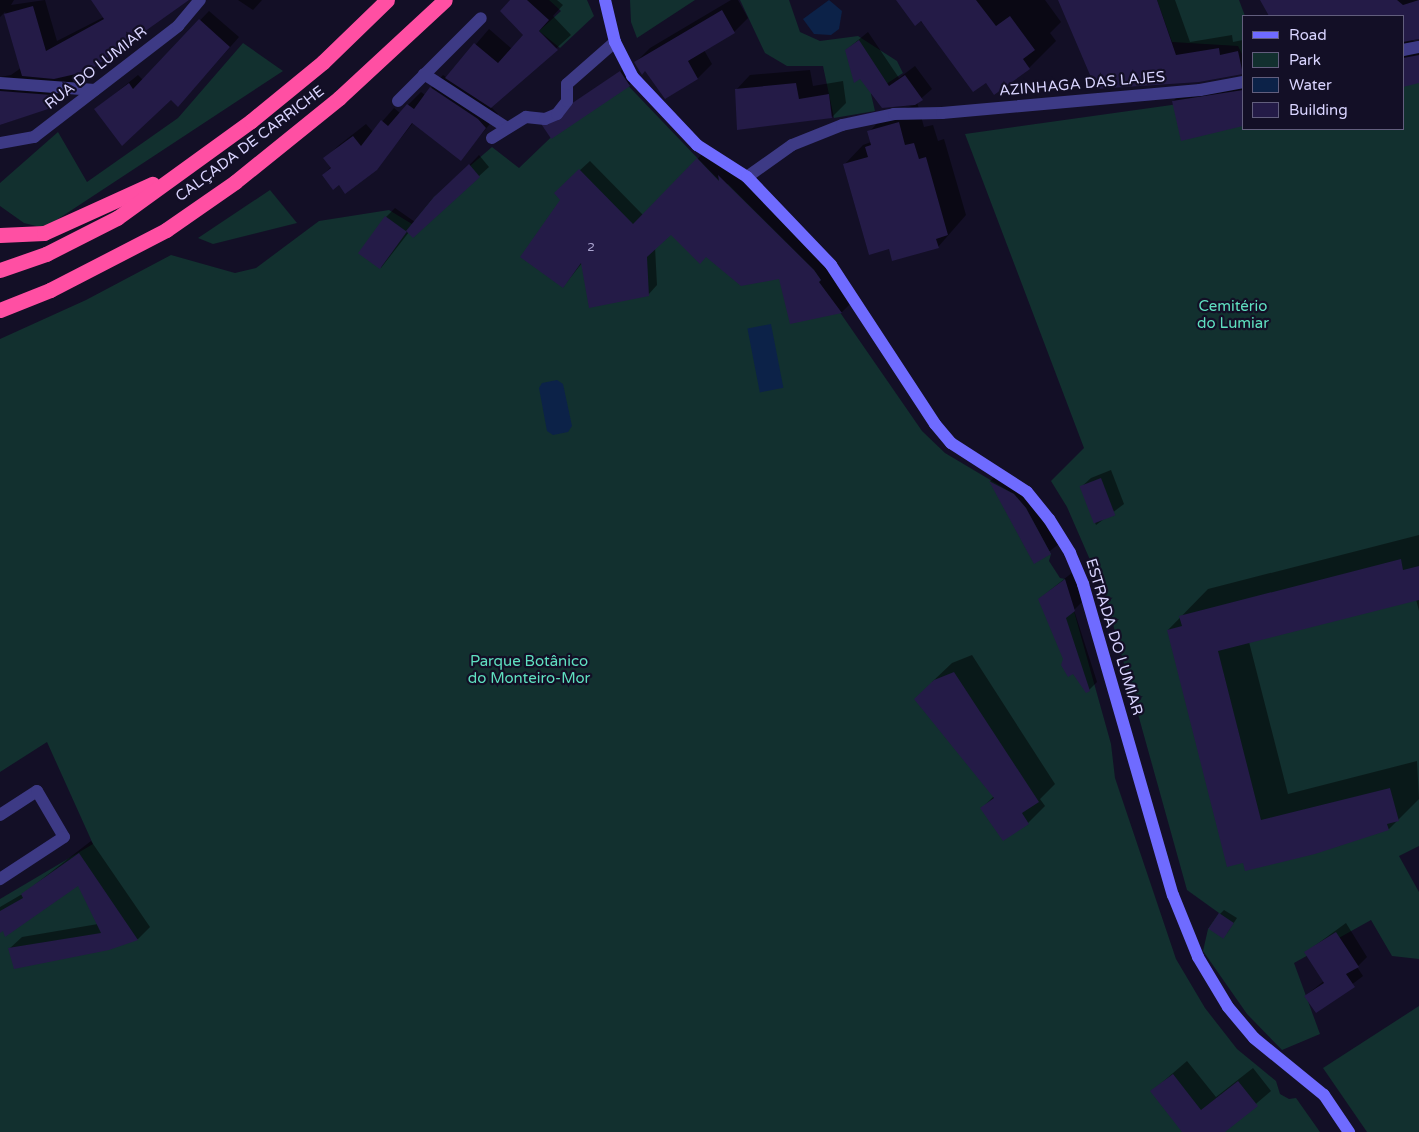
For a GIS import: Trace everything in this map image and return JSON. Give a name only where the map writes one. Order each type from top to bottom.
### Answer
[{"type":"highway","name":"CALÇADA DE CARRICHE","points":[[0,270],[46,254],[117,218],[182,169],[251,121],[316,68],[387,0]]},
{"type":"highway","name":"CALÇADA DE CARRICHE","points":[[0,310],[50,290],[166,230],[234,182],[339,98],[445,0]]},
{"type":"highway","points":[[0,235],[44,233],[182,169]]},
{"type":"highway","points":[[0,223],[25,235]]},
{"type":"street","name":"RUA DO LUMIAR","points":[[0,143],[34,137],[178,26],[200,0]]},
{"type":"street","name":"ESTRADA DO LUMIAR","points":[[608,2],[615,42],[632,76],[697,145],[747,177],[831,265],[935,424],[951,443],[1027,492],[1049,519],[1070,553],[1083,584],[1173,895],[1198,957],[1228,1007],[1254,1038],[1324,1095],[1349,1132]]},
{"type":"street","points":[[398,101],[481,18]]},
{"type":"street","points":[[492,138],[526,117],[545,119],[557,114],[567,101],[567,84],[615,42]]},
{"type":"street","points":[[1404,50],[1419,47]]},
{"type":"street","points":[[424,74],[507,128]]},
{"type":"street","name":"AZINHAGA DAS LAJES","points":[[747,177],[792,145],[842,125],[894,114],[923,114],[1200,90],[1242,82]]},
{"type":"street","points":[[0,83],[94,90]]},
{"type":"street","points":[[0,816],[37,791],[64,837],[0,879]]},
{"type":"green space","points":[[549,0],[587,0],[594,16],[560,48],[539,31],[561,11]]},
{"type":"green space","points":[[630,0],[695,0],[637,38],[631,22]]},
{"type":"green space","points":[[740,0],[789,0],[800,32],[820,41],[858,36],[897,61],[903,73],[871,94],[875,111],[834,118],[823,66],[787,66],[765,53]]},
{"type":"green space","points":[[1157,0],[1239,0],[1245,15],[1242,15],[1242,54],[1238,46],[1172,42]]},
{"type":"green space","points":[[243,43],[283,71],[52,223],[40,227],[24,223],[0,206],[0,183],[58,132],[87,182],[178,118]]},
{"type":"green space","name":"Cemitério do Lumiar","points":[[1419,66],[1419,846],[1399,856],[1419,892],[1419,959],[1392,956],[1371,920],[1294,963],[1320,1034],[1282,1050],[1247,1014],[1203,951],[1208,929],[1219,913],[1187,890],[1104,592],[1067,507],[1051,481],[1084,448],[965,134],[1242,95],[1242,130],[1404,130],[1404,70]]},
{"type":"green space","name":"Parque Botânico do Monteiro-Mor","points":[[617,74],[725,186],[728,184],[814,270],[821,280],[819,282],[922,431],[945,453],[1014,494],[1026,508],[1051,554],[1049,561],[1060,578],[1065,579],[1111,744],[1115,778],[1176,959],[1205,1008],[1237,1049],[1276,1081],[1280,1094],[1289,1099],[1296,1098],[1320,1132],[0,1132],[0,899],[93,844],[47,742],[0,772],[0,339],[86,300],[171,255],[235,273],[256,268],[319,221],[389,210],[412,224],[434,197],[492,147],[519,168]]},
{"type":"green space","points":[[270,190],[297,223],[213,244],[198,238]]},
{"type":"green space","points":[[1419,1006],[1419,1132],[1367,1132],[1323,1068]]},
{"type":"water","points":[[829,0],[842,11],[839,29],[831,35],[814,34],[803,19]]},
{"type":"water","points":[[771,324],[783,388],[760,392],[747,329]]},
{"type":"water","points":[[557,380],[563,384],[572,426],[568,432],[553,435],[547,431],[539,388],[542,383]]},
{"type":"building","points":[[91,0],[189,0],[89,71],[54,79],[22,76],[4,14],[33,6],[46,51],[104,19]]},
{"type":"building","points":[[510,0],[527,0],[549,20],[539,31],[558,50],[491,108],[445,78],[474,43],[498,63],[523,35],[500,11]]},
{"type":"building","points":[[896,0],[976,0],[996,26],[1010,16],[1035,50],[1023,59],[1030,69],[994,95],[986,83],[973,92],[921,21],[915,26]]},
{"type":"building","points":[[1058,0],[1157,0],[1176,55],[1219,48],[1220,55],[1238,51],[1242,69],[1242,74],[1199,82],[1096,89]]},
{"type":"building","points":[[1260,0],[1397,0],[1403,5],[1419,0],[1419,39],[1404,42],[1404,15],[1268,15]]},
{"type":"building","points":[[722,10],[735,33],[688,61],[698,79],[665,99],[645,71],[642,75],[634,62]]},
{"type":"building","points":[[199,19],[230,47],[178,107],[171,100],[122,146],[94,109],[129,83],[133,89]]},
{"type":"building","points":[[859,40],[889,86],[905,75],[923,100],[915,105],[882,108],[860,79],[854,83],[845,50]]},
{"type":"building","points":[[1419,55],[1419,83],[1404,87],[1404,58]]},
{"type":"building","points":[[620,71],[630,86],[551,139],[541,124]]},
{"type":"building","points":[[796,83],[799,99],[829,94],[832,118],[737,130],[735,89]]},
{"type":"building","points":[[430,87],[478,119],[486,128],[461,161],[412,123],[377,170],[345,194],[339,185],[333,190],[322,175],[331,168],[323,158],[353,136],[361,146],[381,120],[388,126],[407,104],[414,109]]},
{"type":"building","points":[[1242,90],[1242,126],[1181,141],[1172,101]]},
{"type":"building","points":[[0,91],[52,95],[54,107],[0,125]]},
{"type":"building","points":[[899,122],[905,145],[914,143],[919,159],[926,157],[948,235],[936,239],[939,248],[892,261],[889,249],[869,255],[843,164],[868,157],[865,147],[871,145],[867,131]]},
{"type":"building","points":[[697,158],[719,181],[718,175],[814,270],[821,280],[819,282],[842,313],[790,324],[779,279],[741,286],[706,257],[700,264],[671,235],[647,257],[649,296],[589,308],[581,263],[563,288],[520,257],[560,200],[554,193],[579,169],[633,224]]},
{"type":"building","points":[[469,164],[480,177],[413,238],[406,231],[434,197]]},
{"type":"building","points":[[385,216],[407,232],[380,269],[358,253]]},
{"type":"building","points":[[1101,478],[1115,515],[1094,524],[1080,486]]},
{"type":"building","points":[[989,481],[1014,494],[1026,508],[1051,554],[1034,564]]},
{"type":"building","points":[[1401,559],[1403,570],[1419,566],[1419,600],[1218,651],[1261,820],[1390,788],[1399,821],[1387,824],[1389,830],[1315,854],[1245,871],[1243,863],[1227,867],[1167,630],[1182,626],[1179,616]]},
{"type":"building","points":[[1065,579],[1075,611],[1066,618],[1090,691],[1086,693],[1073,674],[1068,677],[1061,665],[1063,659],[1038,599]]},
{"type":"building","points":[[954,672],[1039,802],[1022,813],[1029,824],[1003,841],[980,808],[994,798],[914,699],[934,680]]},
{"type":"building","points":[[79,853],[138,940],[109,950],[14,969],[8,948],[101,933],[78,886],[5,937],[3,931],[0,933],[0,911],[23,898],[21,894]]},
{"type":"building","points":[[1219,913],[1234,923],[1223,939],[1208,929]]},
{"type":"building","points":[[1336,932],[1359,967],[1346,974],[1355,987],[1316,1013],[1304,996],[1324,983],[1304,952]]},
{"type":"building","points":[[1173,1074],[1201,1110],[1238,1081],[1258,1106],[1225,1132],[1182,1132],[1150,1091]]}]
